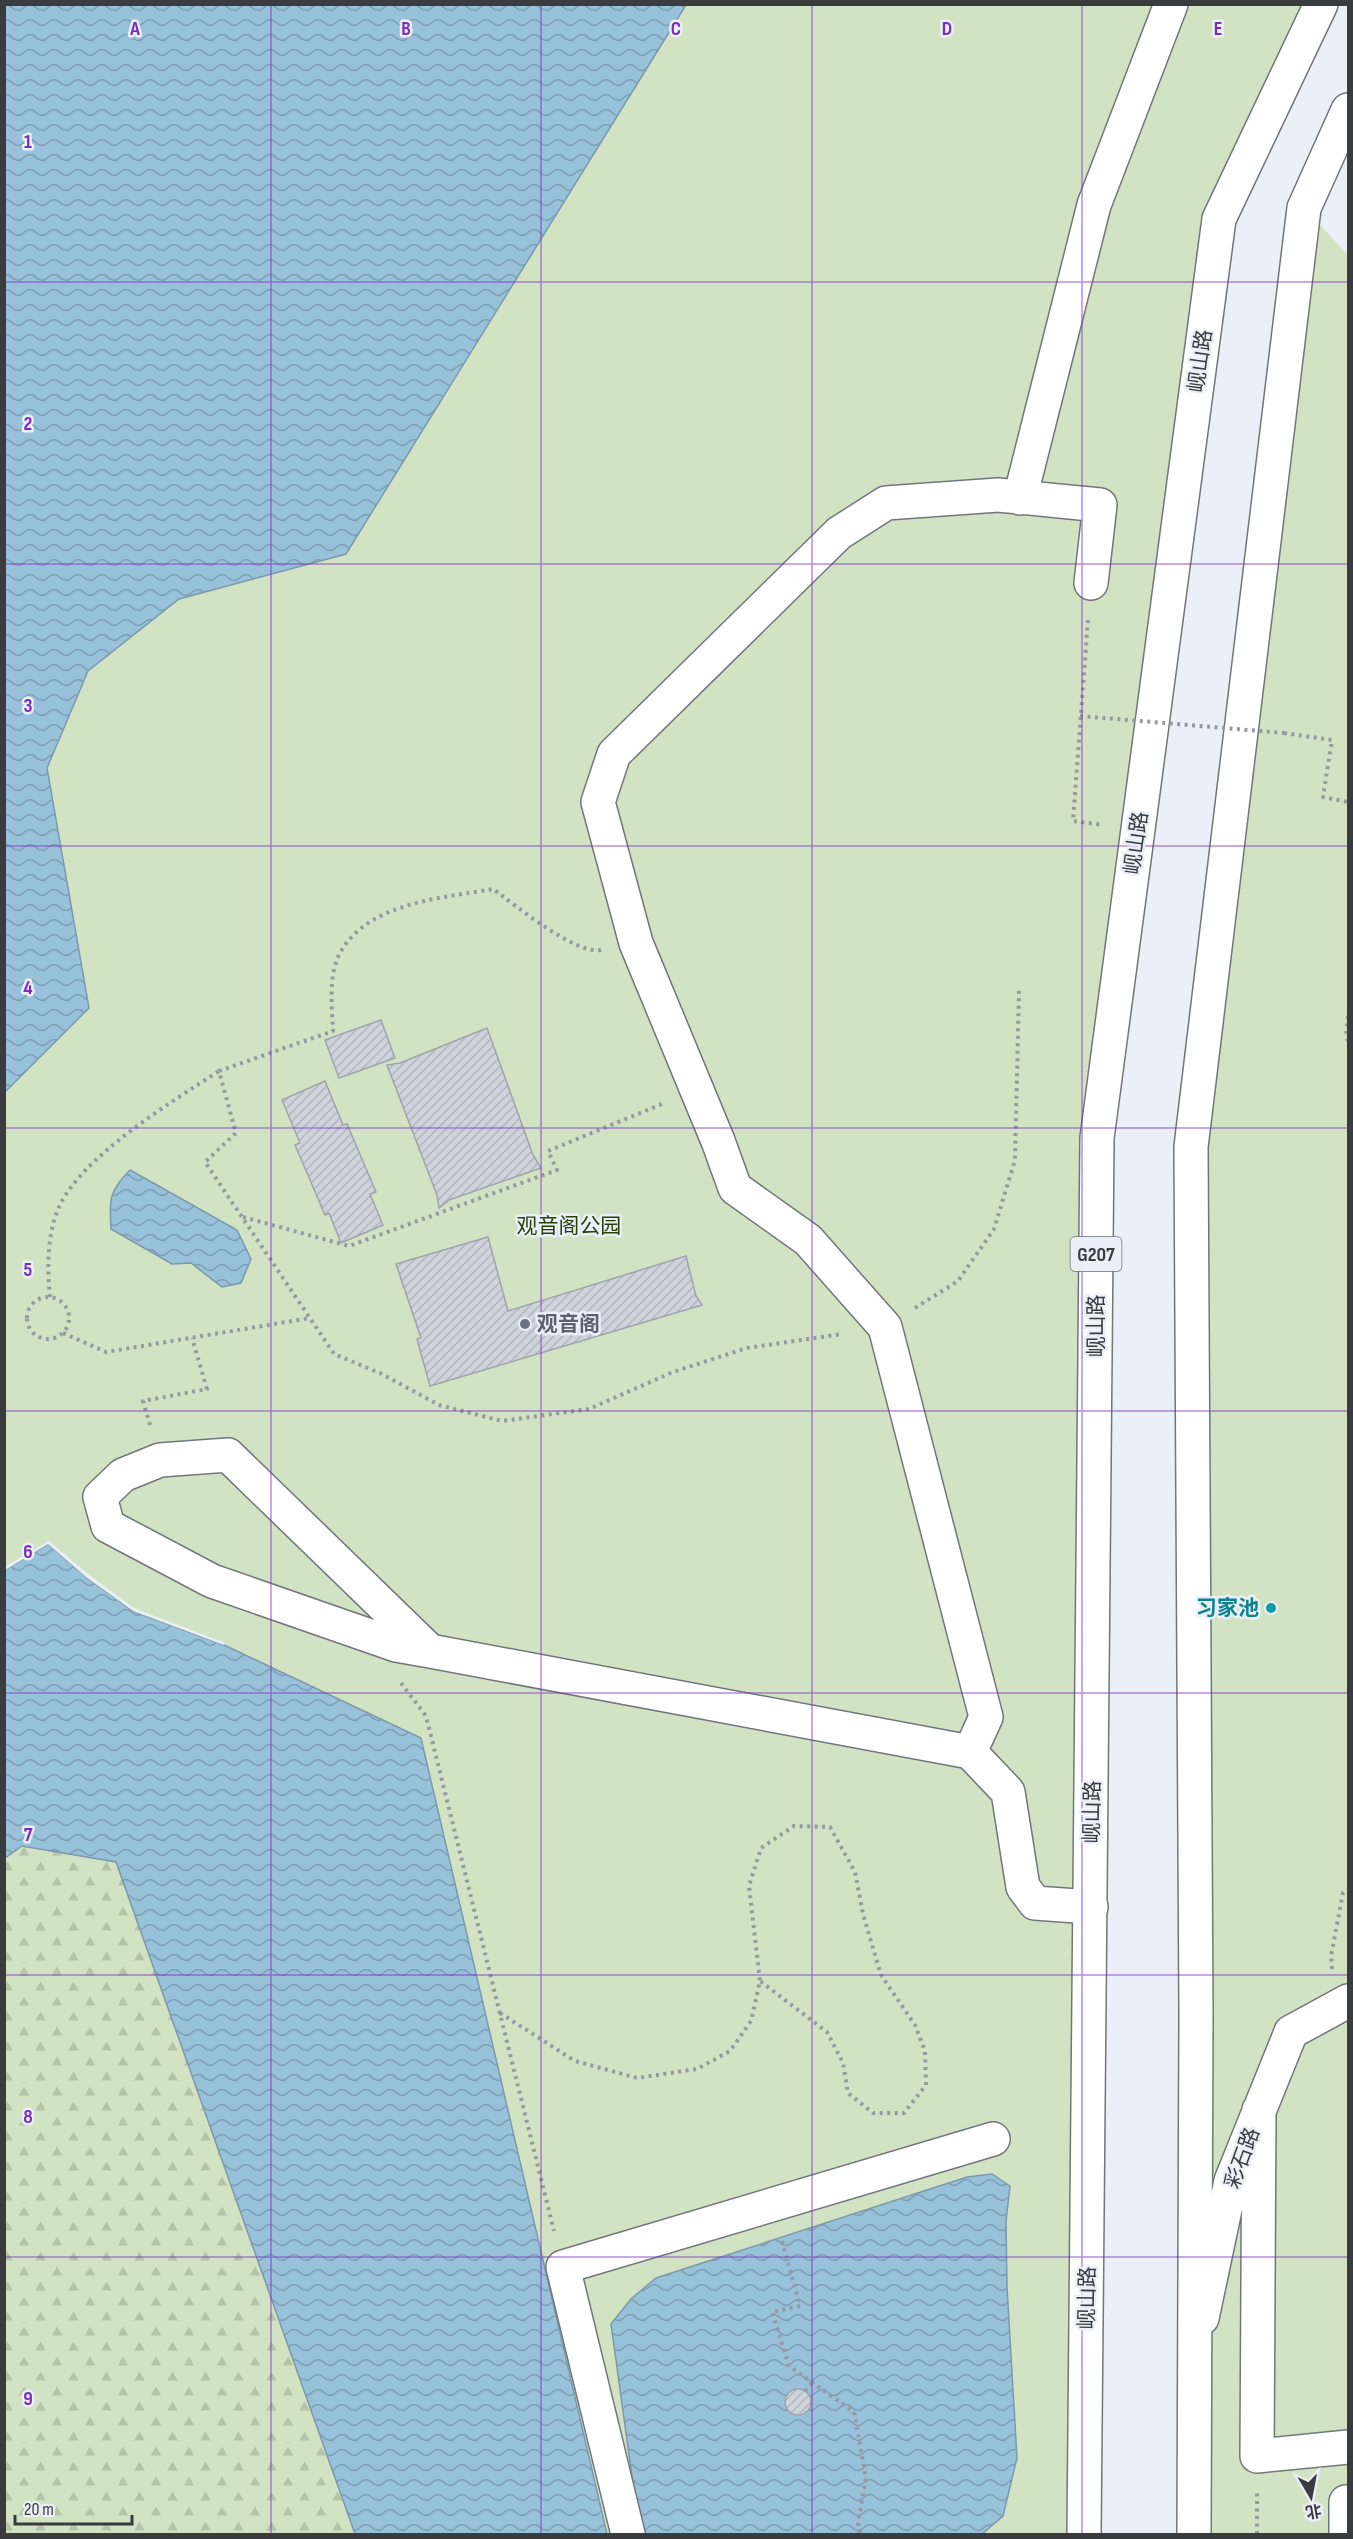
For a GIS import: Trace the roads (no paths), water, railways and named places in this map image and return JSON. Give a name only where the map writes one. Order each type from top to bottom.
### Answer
[{"type":"main road","points":[[1020,498],[1094,205],[1171,4]]},
{"type":"main road","name":"岘山路","points":[[1084,2535],[1097,1138],[1219,219],[1321,4]]},
{"type":"main road","points":[[1194,2535],[1196,2014],[1191,1147],[1304,208],[1348,110]]},
{"type":"main road","points":[[970,1752],[986,1717],[885,1327],[808,1240],[735,1188],[636,943],[598,802],[614,754],[839,533],[886,503],[998,495],[1100,505],[1090,583]]},
{"type":"main road","points":[[430,1651],[228,1455],[160,1460],[123,1475],[100,1497],[108,1526],[212,1581],[396,1645],[970,1752],[1008,1792],[1023,1887],[1035,1903],[1091,1907]]},
{"type":"main road","name":"彩石路","points":[[1195,2352],[1231,2181],[1291,2032],[1341,2005]]},
{"type":"main road","points":[[1260,2110],[1257,2456],[1348,2447]]},
{"type":"main road","points":[[628,2535],[563,2267],[993,2139]]},
{"type":"main road","points":[[1346,2502],[1346,2535]]},
{"type":"water","points":[[5,4],[686,5],[346,554],[179,599],[88,671],[47,768],[89,1008],[5,1092]]},
{"type":"water","points":[[130,1170],[237,1230],[251,1259],[241,1283],[222,1287],[191,1263],[172,1264],[111,1229],[112,1196],[118,1184]]},
{"type":"water","points":[[48,1544],[86,1577],[133,1611],[224,1645],[421,1738],[607,2534],[355,2534],[116,1862],[22,1846],[5,1858],[4,1570]]},
{"type":"water","points":[[992,2174],[1010,2186],[1006,2221],[1007,2287],[1017,2458],[1003,2516],[982,2534],[646,2534],[638,2520],[611,2324],[631,2299],[656,2278],[967,2177]]},
{"type":"place","name":"观音阁","points":[[525,1324]]},
{"type":"place","name":"习家池","points":[[1271,1608]]},
{"type":"park label","name":"观音阁公园","points":[[569,1226]]}]
